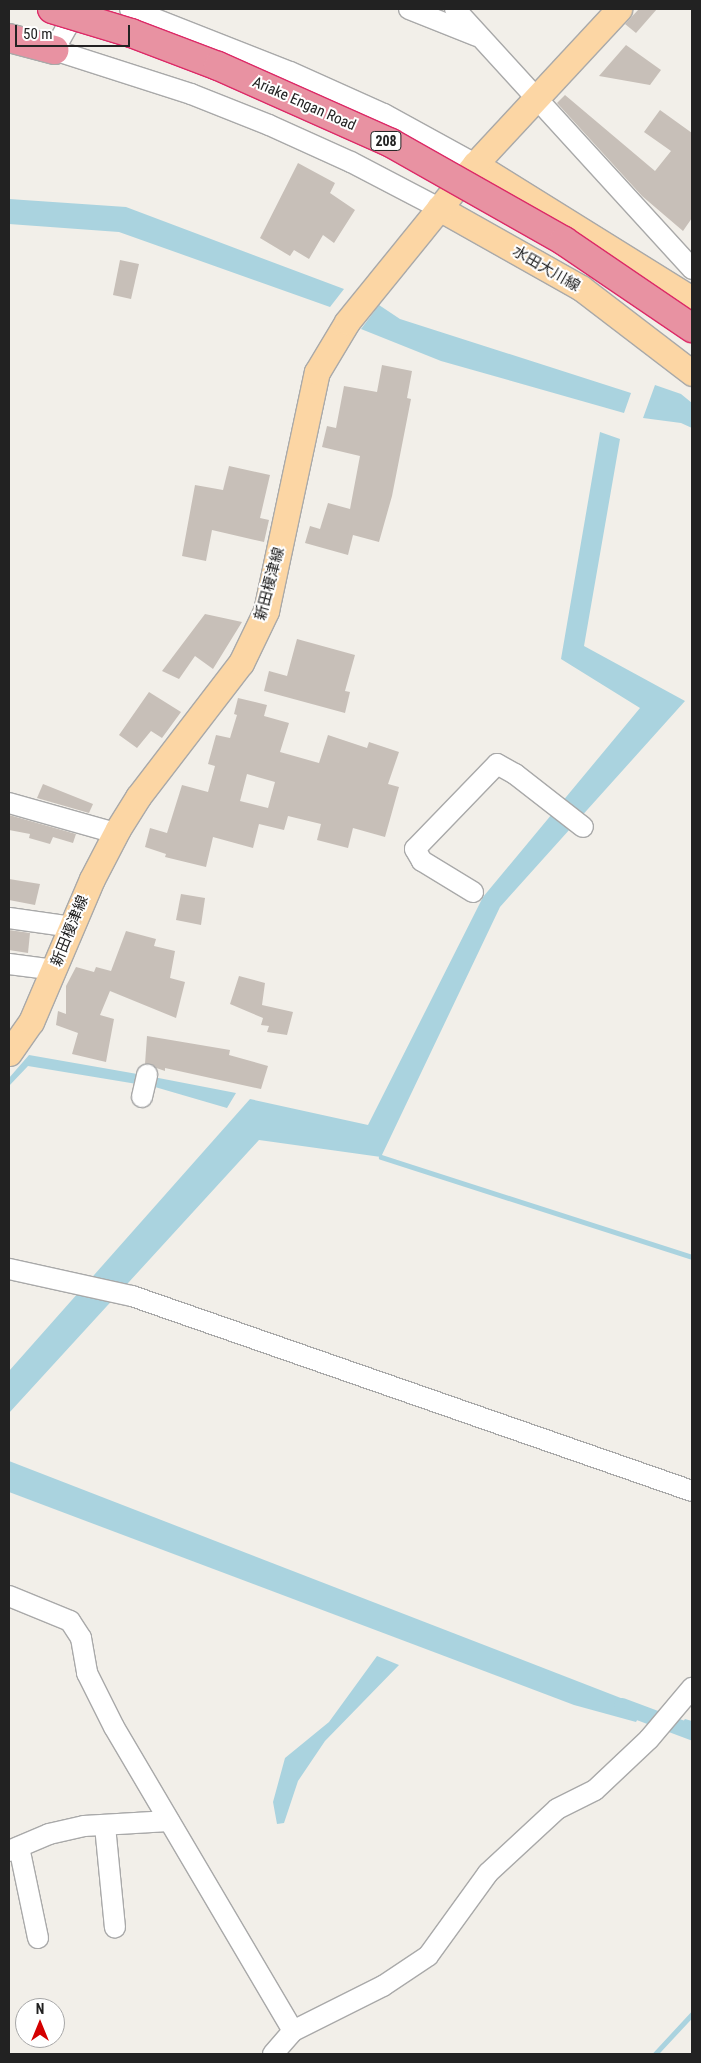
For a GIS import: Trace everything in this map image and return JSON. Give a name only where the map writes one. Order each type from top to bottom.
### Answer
[{"type":"highway","name":"Ariake Engan Road","points":[[52,9],[131,33],[218,66],[391,143],[564,241],[692,328]]},
{"type":"highway","name":"Ariake Engan Road","points":[[81,9],[223,59],[395,135],[568,232],[692,317]]},
{"type":"highway","points":[[9,38],[54,50]]},
{"type":"main road","points":[[439,208],[475,164],[619,9]]},
{"type":"main road","points":[[475,164],[692,299]]},
{"type":"main road","name":"新田榎津線","points":[[9,1053],[31,1022],[115,833],[138,796],[242,663],[266,611],[309,400],[317,372],[347,322],[439,208]]},
{"type":"main road","name":"水田大川線","points":[[439,208],[581,288],[692,373]]},
{"type":"street","points":[[54,50],[62,9]]},
{"type":"street","points":[[54,50],[77,9]]},
{"type":"street","points":[[130,9],[290,72],[384,114],[475,164]]},
{"type":"street","points":[[409,9],[480,37]]},
{"type":"street","points":[[455,9],[692,269]]},
{"type":"street","points":[[54,50],[191,94],[270,125],[352,162],[439,208]]},
{"type":"street","points":[[473,892],[416,855],[415,849],[497,764],[549,800],[579,824]]},
{"type":"street","points":[[9,803],[115,833]]},
{"type":"street","points":[[9,918],[72,927]]},
{"type":"street","points":[[9,964],[55,970]]},
{"type":"street","points":[[142,1097],[147,1075]]},
{"type":"street","points":[[9,1269],[121,1294],[692,1491]]},
{"type":"street","points":[[9,1596],[70,1621],[81,1638],[87,1673],[95,1688],[169,1821],[293,2032]]},
{"type":"street","points":[[273,2054],[293,2032],[383,1986],[428,1956],[488,1873],[557,1809],[595,1790],[649,1739],[692,1688]]},
{"type":"street","points":[[38,1938],[14,1849],[49,1834],[84,1826],[169,1821]]},
{"type":"street","points":[[105,1826],[115,1928]]},
{"type":"water","points":[[9,199],[126,207],[344,289],[330,307],[119,232],[9,224]]},
{"type":"water","points":[[379,305],[400,319],[631,393],[624,413],[441,361],[361,329]]},
{"type":"water","points":[[655,385],[681,394],[692,403],[692,428],[681,423],[643,418]]},
{"type":"water","points":[[600,432],[620,439],[584,646],[685,701],[500,907],[381,1157],[259,1140],[9,1413],[9,1371],[250,1099],[368,1125],[483,897],[640,708],[561,659]]},
{"type":"water","points":[[29,1055],[236,1093],[227,1108],[155,1087],[28,1066],[9,1086],[9,1078]]},
{"type":"water","points":[[9,1461],[644,1707],[636,1722],[574,1705],[9,1492]]},
{"type":"water","points":[[377,1656],[399,1665],[325,1741],[298,1781],[284,1823],[277,1824],[273,1802],[285,1758],[329,1722]]},
{"type":"water","points":[[685,1719],[692,1721],[692,1738],[676,1731]]},
{"type":"building","points":[[639,9],[657,9],[636,33],[625,24]]},
{"type":"building","points":[[626,45],[661,70],[650,85],[599,76]]},
{"type":"building","points":[[565,95],[655,171],[671,151],[644,132],[660,110],[692,133],[692,218],[683,231],[642,196],[557,103]]},
{"type":"building","points":[[298,163],[335,183],[330,193],[355,210],[334,243],[323,235],[309,259],[294,250],[290,256],[260,238]]},
{"type":"building","points":[[120,260],[139,264],[131,299],[113,295]]},
{"type":"building","points":[[382,365],[412,371],[407,398],[411,399],[392,496],[379,542],[353,535],[348,555],[305,543],[310,526],[320,529],[328,503],[350,509],[360,456],[322,447],[327,426],[336,428],[344,386],[377,392]]},
{"type":"building","points":[[229,466],[270,475],[260,518],[269,520],[264,542],[212,530],[206,561],[182,556],[195,485],[223,490]]},
{"type":"building","points":[[205,614],[242,622],[213,669],[195,656],[179,679],[162,671]]},
{"type":"building","points":[[297,639],[355,655],[345,691],[350,692],[345,713],[264,691],[269,671],[287,676]]},
{"type":"building","points":[[149,692],[181,712],[162,738],[151,731],[137,748],[119,735]]},
{"type":"building","points":[[238,698],[267,705],[264,716],[289,723],[280,752],[319,763],[328,735],[367,748],[369,742],[399,752],[388,784],[399,787],[385,837],[353,828],[348,848],[317,840],[321,824],[288,816],[284,830],[259,824],[253,848],[213,837],[206,867],[165,857],[166,854],[145,847],[150,828],[167,833],[182,785],[208,792],[215,766],[208,764],[216,735],[230,738],[237,715],[234,714]],"holes":[[[247,774],[275,782],[268,808],[240,801]]]},
{"type":"building","points":[[43,784],[93,804],[89,813],[37,798]]},
{"type":"building","points":[[9,815],[76,834],[73,843],[53,837],[50,844],[29,838],[30,834],[9,830]]},
{"type":"building","points":[[9,879],[40,884],[35,905],[9,900]]},
{"type":"building","points":[[181,894],[205,898],[201,925],[176,920]]},
{"type":"building","points":[[9,930],[30,933],[28,953],[9,950]]},
{"type":"building","points":[[126,931],[156,939],[154,946],[175,951],[170,978],[185,982],[176,1018],[110,991],[100,1015],[114,1019],[106,1062],[72,1054],[78,1033],[56,1025],[58,1011],[66,1014],[66,986],[76,967],[94,972],[96,967],[111,971]]},
{"type":"building","points":[[239,976],[265,983],[262,1005],[293,1012],[287,1035],[267,1032],[269,1026],[261,1025],[263,1018],[230,1004]]},
{"type":"building","points":[[147,1036],[230,1050],[229,1055],[268,1066],[261,1089],[165,1068],[165,1071],[145,1064]]},
{"type":"waterway","points":[[381,1157],[692,1257]]},
{"type":"waterway","points":[[622,1706],[692,1732]]},
{"type":"waterway","points":[[655,2054],[692,2014]]}]
